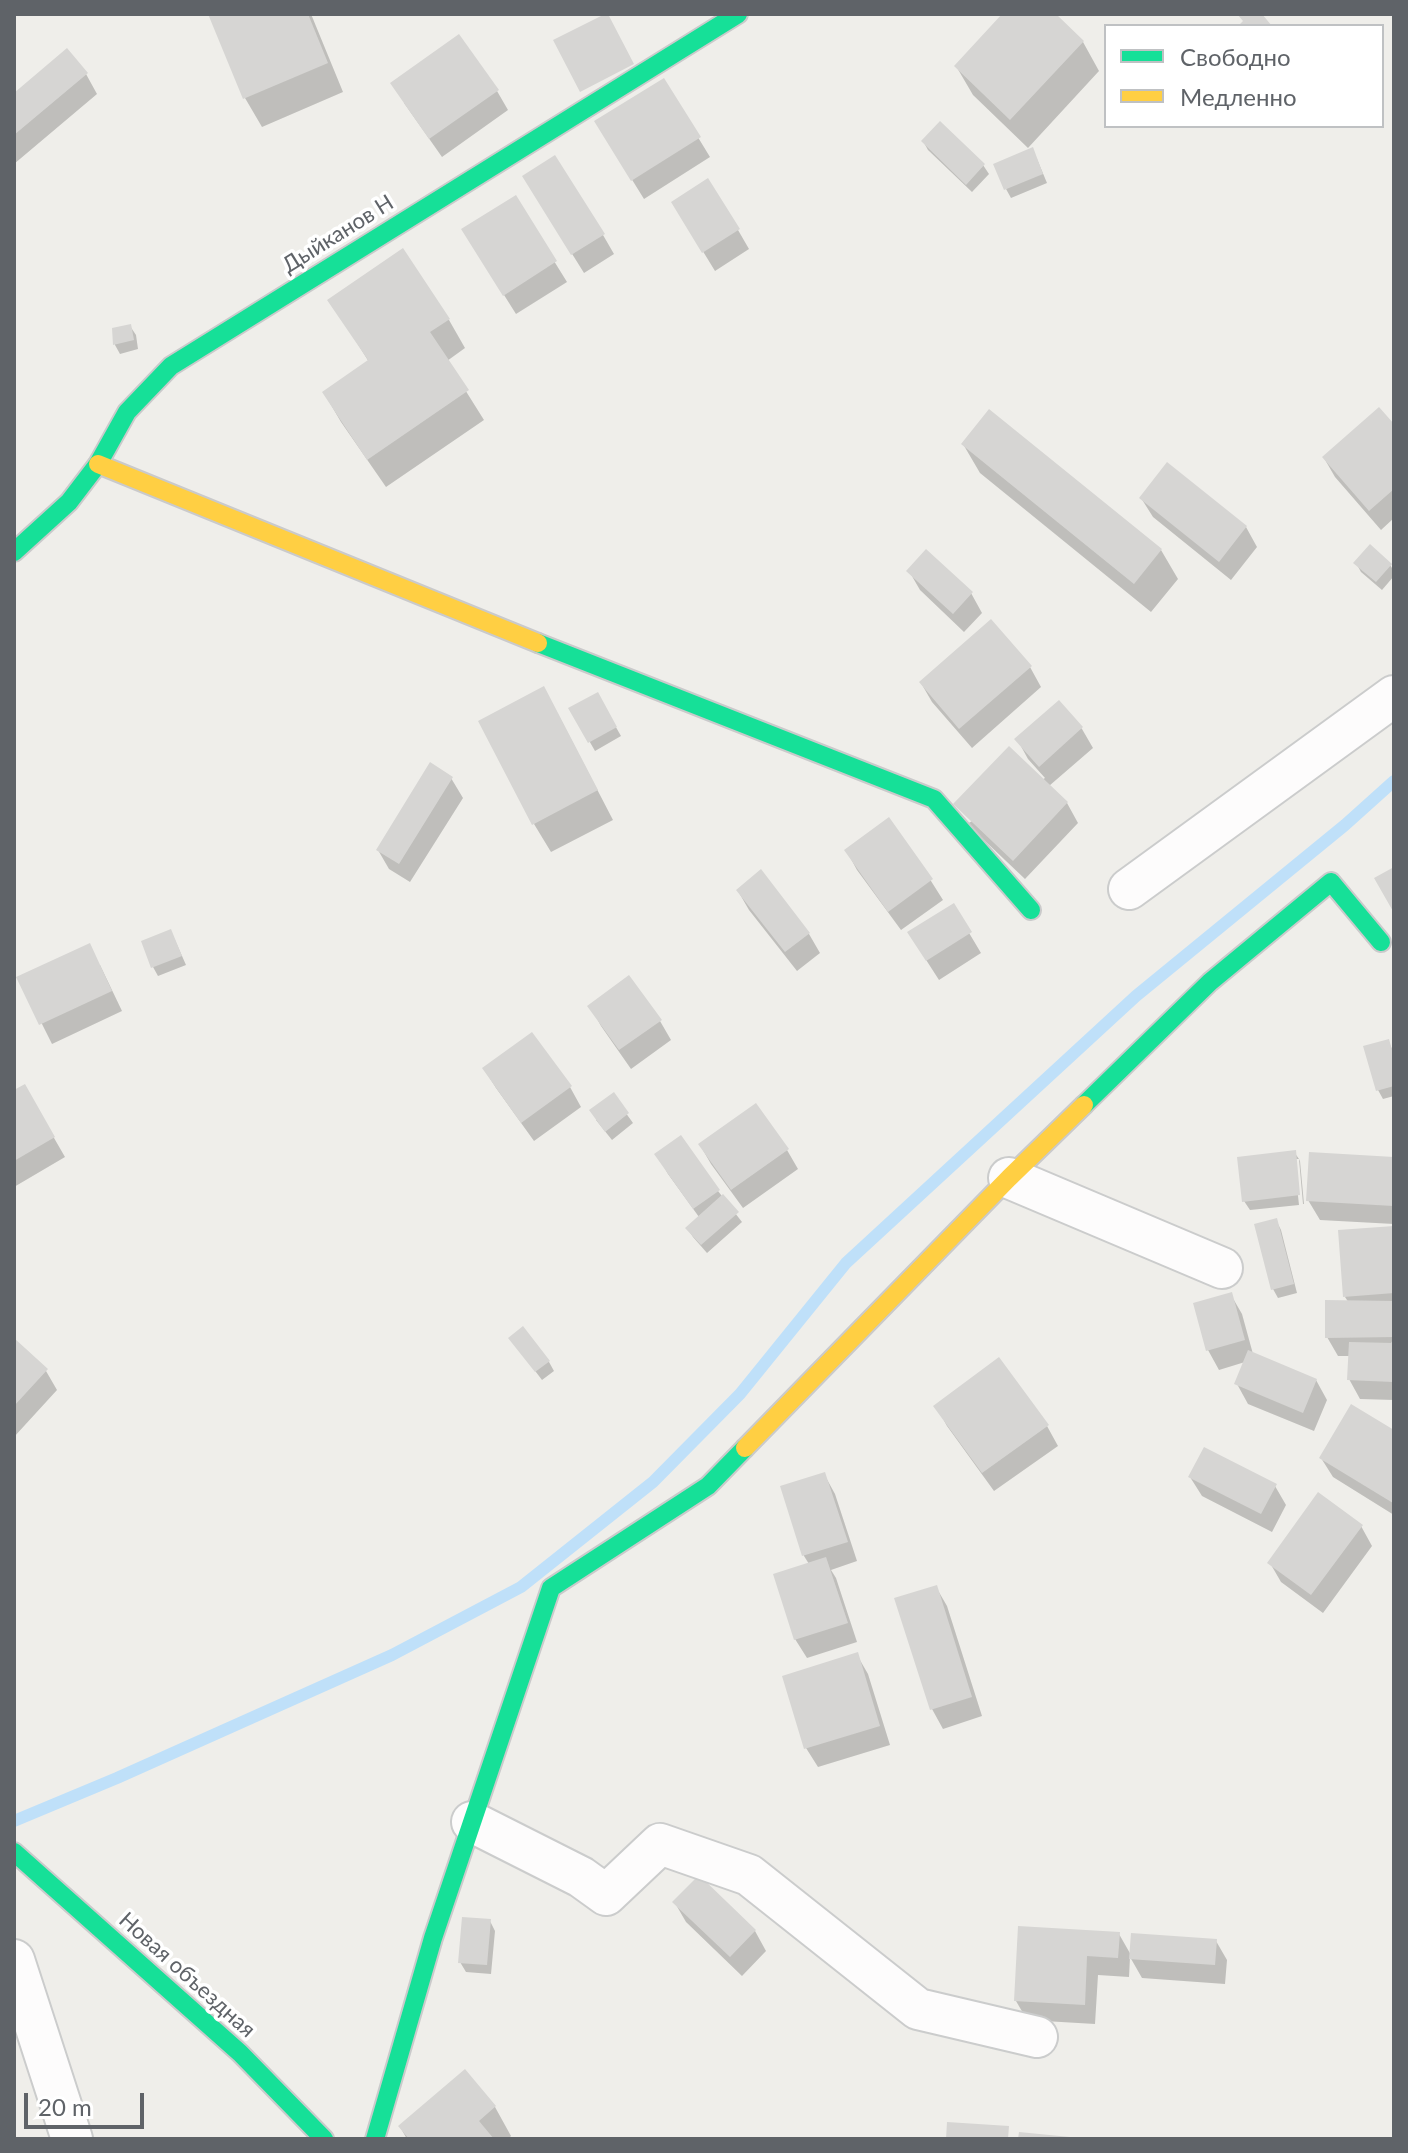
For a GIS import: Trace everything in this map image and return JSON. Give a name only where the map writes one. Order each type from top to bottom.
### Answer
[{"type":"street","name":"Дыйканов Н","points":[[14,552],[69,502],[98,464],[127,412],[171,366],[738,14]]},
{"type":"street","points":[[98,464],[528,639],[934,799],[1031,910]]},
{"type":"street","points":[[1129,889],[1394,696]]},
{"type":"street","points":[[375,2139],[433,1938],[551,1588],[708,1486],[1009,1178],[1210,982],[1331,882],[1381,942]]},
{"type":"street","points":[[1009,1178],[1222,1268]]},
{"type":"street","points":[[472,1822],[581,1877],[606,1895],[660,1844],[749,1875],[918,2009],[1037,2037]]},
{"type":"street","name":"Новая объездная","points":[[18,1862],[240,2053],[324,2139]]},
{"type":"street","points":[[14,1960],[72,2139]]},
{"type":"building","points":[[208,14],[308,14],[328,63],[243,99]]},
{"type":"building","points":[[608,14],[634,64],[580,92],[553,40]]},
{"type":"building","points":[[1002,14],[1056,14],[1084,41],[1010,120],[954,66]]},
{"type":"building","points":[[1237,14],[1262,14],[1270,24],[1240,24],[1243,21]]},
{"type":"building","points":[[459,34],[499,90],[429,139],[390,83]]},
{"type":"building","points":[[67,48],[88,73],[14,135],[14,93]]},
{"type":"building","points":[[664,78],[701,137],[631,181],[594,121]]},
{"type":"building","points":[[940,121],[985,164],[966,185],[921,141]]},
{"type":"building","points":[[1033,147],[1043,174],[1004,190],[993,164]]},
{"type":"building","points":[[555,155],[605,234],[571,255],[522,176]]},
{"type":"building","points":[[708,178],[740,229],[702,253],[671,202]]},
{"type":"building","points":[[516,195],[557,261],[503,296],[461,229]]},
{"type":"building","points":[[403,248],[450,319],[430,332],[469,390],[367,460],[322,392],[368,360],[327,300]]},
{"type":"building","points":[[131,324],[134,340],[113,345],[112,328]]},
{"type":"building","points":[[1379,407],[1394,424],[1394,489],[1369,511],[1322,457]]},
{"type":"building","points":[[989,409],[1162,549],[1134,584],[961,444]]},
{"type":"building","points":[[1167,462],[1247,526],[1219,562],[1139,498]]},
{"type":"building","points":[[1370,544],[1392,564],[1376,582],[1353,563]]},
{"type":"building","points":[[926,549],[973,592],[953,614],[906,571]]},
{"type":"building","points":[[991,619],[1032,666],[959,729],[919,682]]},
{"type":"building","points":[[544,686],[598,790],[532,825],[478,721]]},
{"type":"building","points":[[598,692],[617,727],[588,743],[568,708]]},
{"type":"building","points":[[1059,700],[1083,727],[1039,767],[1014,739]]},
{"type":"building","points":[[1009,746],[1068,802],[1013,861],[953,804]]},
{"type":"building","points":[[430,762],[453,777],[399,864],[376,850]]},
{"type":"building","points":[[889,817],[933,879],[888,912],[844,850]]},
{"type":"building","points":[[1394,867],[1394,913],[1374,878]]},
{"type":"building","points":[[761,869],[810,933],[785,952],[736,890]]},
{"type":"building","points":[[954,903],[972,932],[926,961],[907,932]]},
{"type":"building","points":[[171,929],[182,956],[151,968],[141,941]]},
{"type":"building","points":[[90,943],[112,991],[39,1025],[16,977]]},
{"type":"building","points":[[629,975],[662,1020],[619,1050],[587,1006]]},
{"type":"building","points":[[532,1032],[572,1086],[521,1123],[482,1068]]},
{"type":"building","points":[[1389,1039],[1394,1057],[1394,1086],[1376,1091],[1363,1046]]},
{"type":"building","points":[[25,1084],[55,1137],[14,1161],[14,1090]]},
{"type":"building","points":[[614,1092],[629,1113],[605,1132],[589,1110]]},
{"type":"building","points":[[756,1103],[789,1149],[731,1190],[698,1144]]},
{"type":"building","points":[[681,1135],[720,1190],[693,1209],[654,1154]]},
{"type":"building","points":[[1296,1150],[1300,1195],[1242,1202],[1237,1157]]},
{"type":"building","points":[[1309,1152],[1394,1157],[1394,1206],[1306,1201]]},
{"type":"building","points":[[723,1194],[739,1212],[701,1245],[685,1228]]},
{"type":"building","points":[[1277,1218],[1294,1284],[1271,1290],[1254,1224]]},
{"type":"building","points":[[1394,1226],[1394,1293],[1343,1297],[1338,1230]]},
{"type":"building","points":[[1232,1292],[1245,1340],[1206,1351],[1193,1303]]},
{"type":"building","points":[[1325,1300],[1392,1301],[1393,1337],[1325,1338]]},
{"type":"building","points":[[523,1326],[550,1361],[535,1372],[508,1338]]},
{"type":"building","points":[[14,1338],[48,1369],[14,1406]]},
{"type":"building","points":[[1394,1338],[1394,1382],[1347,1380],[1349,1342],[1391,1343]]},
{"type":"building","points":[[1248,1350],[1317,1379],[1303,1413],[1234,1384]]},
{"type":"building","points":[[999,1357],[1049,1425],[982,1473],[933,1406]]},
{"type":"building","points":[[1351,1404],[1394,1430],[1393,1503],[1319,1458]]},
{"type":"building","points":[[1204,1447],[1277,1484],[1261,1514],[1188,1477]]},
{"type":"building","points":[[825,1472],[848,1542],[802,1556],[780,1486]]},
{"type":"building","points":[[1318,1492],[1363,1525],[1311,1595],[1267,1563]]},
{"type":"building","points":[[826,1557],[848,1623],[794,1640],[773,1574]]},
{"type":"building","points":[[937,1585],[972,1697],[930,1710],[894,1598]]},
{"type":"building","points":[[858,1652],[880,1726],[804,1749],[782,1676]]},
{"type":"building","points":[[699,1875],[756,1930],[730,1957],[672,1902]]},
{"type":"building","points":[[462,1917],[491,1919],[487,1965],[458,1963]]},
{"type":"building","points":[[1018,1926],[1120,1932],[1118,1958],[1087,1956],[1085,2005],[1014,2001]]},
{"type":"building","points":[[1131,1933],[1217,1939],[1215,1965],[1129,1959]]},
{"type":"building","points":[[465,2069],[496,2106],[479,2121],[494,2139],[409,2139],[398,2126]]},
{"type":"building","points":[[947,2122],[1009,2126],[1008,2139],[946,2139]]},
{"type":"building","points":[[1019,2132],[1070,2137],[1070,2139],[1018,2139]]},
{"type":"waterway","points":[[14,1821],[392,1655],[521,1587],[653,1482],[740,1394],[846,1263],[1136,996],[1345,825],[1394,781]]},
{"type":"traffic: fast","points":[[14,552],[69,502],[98,464],[127,412],[171,366],[738,14]]},
{"type":"traffic: fast","points":[[538,643],[934,799],[1031,910]]},
{"type":"traffic: fast","points":[[1084,1105],[1210,982],[1331,882],[1381,942]]},
{"type":"traffic: fast","points":[[375,2139],[433,1938],[551,1588],[708,1486],[745,1448]]},
{"type":"traffic: fast","points":[[14,1852],[240,2053],[324,2139]]},
{"type":"traffic: slow","points":[[98,464],[538,643]]},
{"type":"traffic: slow","points":[[745,1448],[1084,1105]]}]
